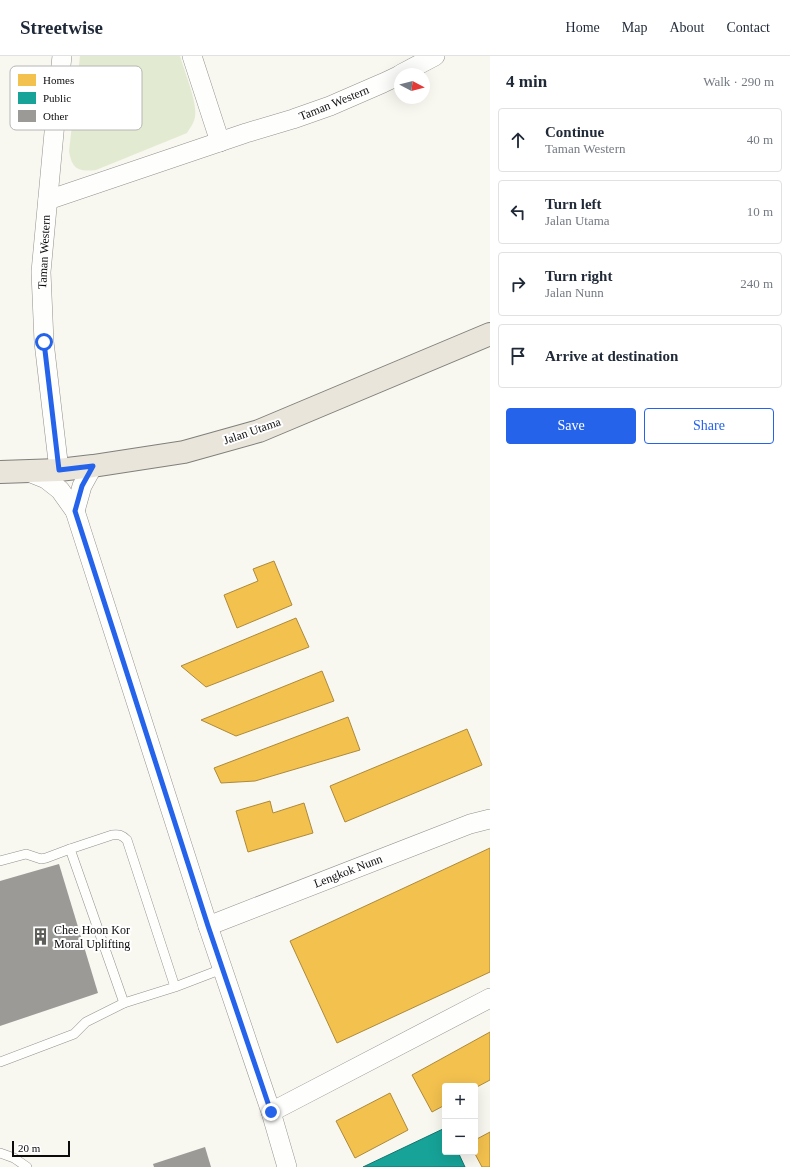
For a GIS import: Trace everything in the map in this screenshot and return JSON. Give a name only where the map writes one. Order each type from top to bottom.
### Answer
[{"type":"main road","name":"Jalan Utama","points":[[0,472],[59,470],[184,452],[259,431],[490,334]]},
{"type":"street","name":"Taman Western","points":[[61,66],[62,56]]},
{"type":"street","points":[[192,56],[220,142]]},
{"type":"street","name":"Taman Western","points":[[413,68],[436,56]]},
{"type":"street","name":"Taman Western","points":[[48,200],[330,106],[394,77]]},
{"type":"street","name":"Taman Western","points":[[54,130],[41,272],[44,342],[59,470]]},
{"type":"street","points":[[75,511],[82,486],[93,466]]},
{"type":"street","points":[[25,471],[46,479],[60,490],[75,511],[208,926],[288,1167]]},
{"type":"street","name":"Lengkok Nunn","points":[[208,926],[470,824],[490,819]]},
{"type":"street","points":[[271,1112],[490,998]]},
{"type":"lane","points":[[0,861],[26,854],[40,859],[46,858],[112,835],[117,834],[123,836],[127,840],[175,987]]},
{"type":"lane","points":[[70,849],[124,1003]]},
{"type":"lane","points":[[0,1062],[74,1034],[86,1022],[124,1003],[175,987],[222,969]]},
{"type":"lane","points":[[0,1153],[14,1158],[27,1167]]},
{"type":"green space","points":[[80,56],[180,56],[193,96],[195,111],[194,121],[187,133],[96,170],[80,170],[74,165],[70,157],[69,151],[71,130],[142,130],[142,66],[79,66]]},
{"type":"building: Homes","points":[[274,561],[292,605],[237,628],[224,595],[258,581],[253,569]]},
{"type":"building: Homes","points":[[296,618],[309,647],[206,687],[181,666]]},
{"type":"building: Homes","points":[[322,671],[334,701],[236,736],[201,720]]},
{"type":"building: Homes","points":[[348,717],[360,750],[255,781],[221,783],[214,768]]},
{"type":"building: Homes","points":[[467,729],[482,765],[345,822],[330,786]]},
{"type":"building: Homes","points":[[270,801],[273,813],[304,803],[313,833],[248,852],[236,811]]},
{"type":"building: Homes","points":[[490,848],[490,972],[337,1043],[290,941]]},
{"type":"building: Homes","points":[[490,1032],[490,1080],[478,1086],[478,1083],[442,1083],[442,1107],[432,1112],[412,1075]]},
{"type":"building: Homes","points":[[390,1093],[408,1130],[355,1158],[336,1121]]},
{"type":"building: Homes","points":[[490,1132],[490,1167],[482,1167],[476,1155],[478,1155],[478,1138]]},
{"type":"building: Public","points":[[442,1129],[442,1155],[459,1155],[465,1167],[363,1167]]},
{"type":"building: Other","name":"Chee Hoon Kor Moral Uplifting","points":[[59,864],[98,993],[0,1026],[0,881]]},
{"type":"building: Other","points":[[205,1147],[211,1167],[154,1167],[153,1164]]},
{"type":"place","name":"Chee Hoon Kor Moral Uplifting","points":[[41,937]]},
{"type":"route","points":[[44,342],[59,470],[93,466],[82,486],[75,511],[208,926],[271,1112]]}]
